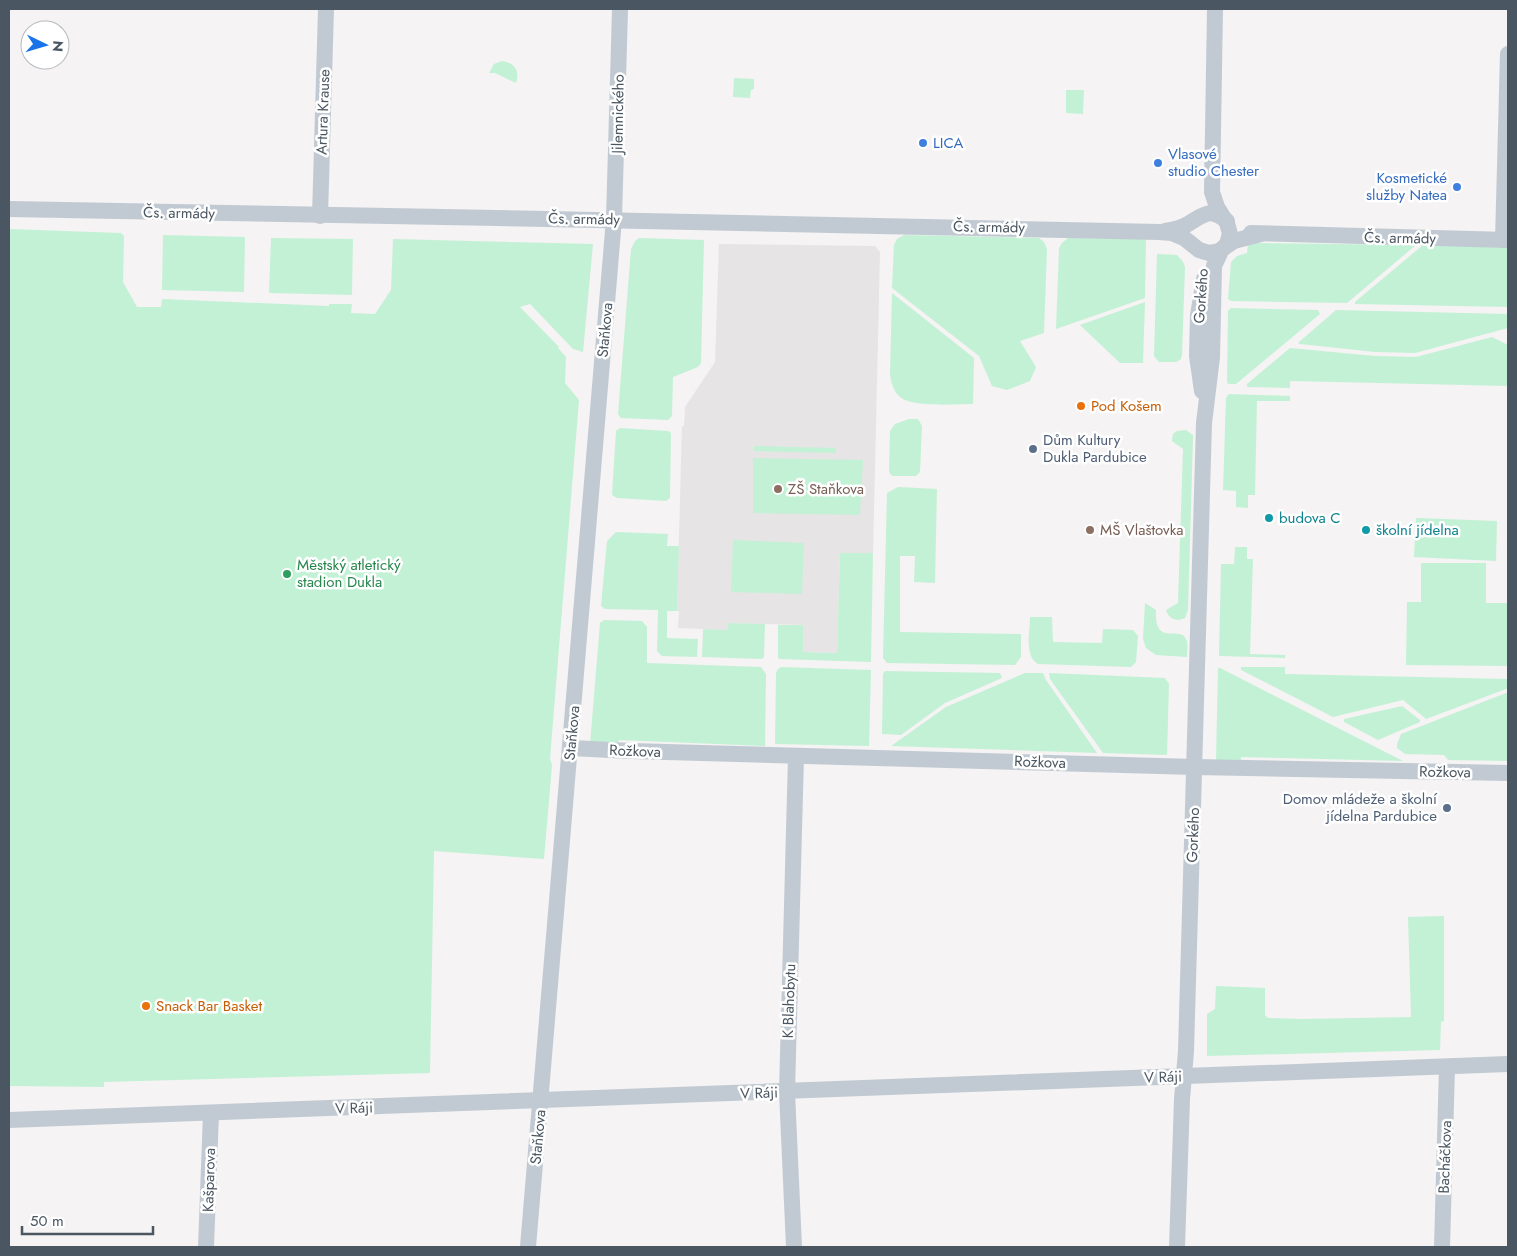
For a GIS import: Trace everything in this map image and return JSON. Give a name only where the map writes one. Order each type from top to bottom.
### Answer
[{"type":"street","name":"Artura Krause","points":[[320,216],[326,9]]},
{"type":"street","name":"Jilemnického","points":[[614,219],[620,9]]},
{"type":"street","name":"Gorkého","points":[[1177,1247],[1182,1099],[1186,1050],[1204,423],[1202,383],[1198,356],[1198,314],[1205,270],[1202,258],[1192,243],[1190,227],[1208,198],[1211,178],[1215,9]]},
{"type":"street","points":[[1506,240],[1508,54]]},
{"type":"street","name":"Gorkého","points":[[1204,423],[1212,357],[1213,275],[1216,261],[1227,244],[1230,234],[1229,228],[1213,197],[1211,178]]},
{"type":"street","name":"Čs. armády","points":[[9,209],[320,216],[614,219],[1159,232],[1172,233],[1184,238],[1195,247],[1208,253],[1214,253],[1244,238],[1261,234]]},
{"type":"street","name":"Čs. armády","points":[[1159,232],[1180,228],[1200,216],[1210,213],[1220,216],[1244,231],[1261,234],[1506,240]]},
{"type":"street","name":"Staňkova","points":[[528,1247],[614,219]]},
{"type":"street","name":"Rožkova","points":[[571,748],[1195,767],[1508,773]]},
{"type":"street","name":"K Blahobytu","points":[[794,1247],[787,1092],[796,756]]},
{"type":"street","name":"V Ráji","points":[[9,1120],[1508,1064]]},
{"type":"street","name":"Bacháčkova","points":[[1442,1247],[1447,1067]]},
{"type":"street","name":"Kašparova","points":[[206,1247],[211,1113]]},
{"type":"shaded area","name":"ZŠ Staňkova","points":[[719,244],[875,246],[880,252],[873,553],[840,553],[837,653],[802,652],[803,625],[729,623],[728,630],[678,628],[682,426],[684,426],[685,407],[715,362]]},
{"type":"green space","points":[[502,61],[513,66],[517,71],[516,83],[495,73],[489,73],[494,64]]},
{"type":"green space","points":[[734,78],[754,79],[754,89],[751,90],[750,98],[733,97]]},
{"type":"green space","points":[[1066,90],[1084,90],[1083,114],[1066,113]]},
{"type":"green space","name":"Městský atletický stadion Dukla","points":[[9,229],[121,233],[124,236],[123,282],[137,307],[161,307],[162,299],[329,306],[329,304],[352,304],[351,313],[375,314],[391,290],[393,239],[593,244],[583,352],[573,349],[530,304],[520,307],[559,347],[566,357],[565,383],[579,400],[550,759],[552,765],[544,859],[434,851],[430,1073],[104,1082],[104,1087],[9,1086]]},
{"type":"green space","points":[[163,235],[245,237],[244,292],[162,290]]},
{"type":"green space","points":[[904,235],[1039,238],[1044,242],[1047,249],[1044,333],[1020,341],[1036,367],[1030,381],[1007,390],[992,386],[979,356],[892,288],[894,245],[897,239]]},
{"type":"green space","points":[[271,238],[353,239],[352,295],[269,293]]},
{"type":"green space","points":[[639,238],[704,240],[701,363],[698,367],[673,377],[672,416],[668,420],[621,418],[618,414],[631,249]]},
{"type":"green space","points":[[1068,238],[1146,239],[1145,298],[1056,329],[1059,248]]},
{"type":"green space","points":[[1248,244],[1416,245],[1347,303],[1231,301],[1228,299],[1231,262],[1237,256],[1247,253]]},
{"type":"green space","points":[[1423,245],[1508,247],[1508,307],[1355,304],[1355,302]]},
{"type":"green space","points":[[1157,254],[1177,255],[1185,267],[1182,355],[1181,359],[1176,362],[1159,362],[1154,356]]},
{"type":"green space","points":[[892,293],[974,358],[973,404],[923,404],[905,400],[897,394],[890,374]]},
{"type":"green space","points":[[1145,302],[1143,363],[1120,363],[1080,325]]},
{"type":"green space","points":[[1231,308],[1318,310],[1320,314],[1236,384],[1228,384],[1228,311]]},
{"type":"green space","points":[[1336,310],[1508,314],[1508,328],[1415,353],[1375,352],[1298,343]]},
{"type":"green space","points":[[1492,337],[1508,345],[1508,386],[1290,381],[1290,388],[1247,387],[1247,384],[1290,348],[1375,356],[1416,357]]},
{"type":"green space","points":[[1229,394],[1290,396],[1290,401],[1257,401],[1255,495],[1248,495],[1248,508],[1236,507],[1236,491],[1223,490],[1226,398]]},
{"type":"green space","points":[[909,419],[918,419],[922,426],[920,472],[916,476],[892,476],[889,472],[890,431],[895,424]]},
{"type":"green space","points":[[620,428],[668,431],[671,433],[670,498],[666,501],[617,498],[612,495],[616,431]]},
{"type":"green space","points":[[1186,430],[1193,435],[1188,610],[1185,618],[1176,620],[1169,616],[1166,610],[1178,603],[1183,449],[1172,441],[1173,434],[1177,431]]},
{"type":"green space","points":[[754,446],[836,448],[836,453],[754,451]]},
{"type":"green space","points":[[753,458],[863,460],[860,515],[753,513]]},
{"type":"green space","points":[[898,487],[937,489],[935,583],[914,582],[915,556],[900,556],[900,632],[1021,634],[1021,657],[1015,665],[887,663],[883,658],[887,493]]},
{"type":"green space","points":[[1416,518],[1497,521],[1496,561],[1414,557]]},
{"type":"green space","points":[[616,532],[668,534],[667,546],[679,546],[677,609],[679,611],[667,611],[667,638],[698,639],[697,657],[662,656],[657,651],[658,610],[605,609],[601,606],[607,541]]},
{"type":"green space","points":[[733,540],[804,543],[802,594],[731,592]]},
{"type":"green space","points":[[1235,547],[1247,547],[1247,559],[1253,559],[1250,654],[1285,655],[1285,658],[1219,656],[1221,564],[1234,564]]},
{"type":"green space","points":[[840,553],[873,553],[871,662],[779,659],[778,625],[803,625],[803,652],[837,653]]},
{"type":"green space","points":[[1421,563],[1486,563],[1486,603],[1508,603],[1508,666],[1406,665],[1407,602],[1421,602]]},
{"type":"green space","points":[[1145,603],[1156,610],[1159,629],[1163,632],[1184,636],[1187,641],[1187,657],[1156,655],[1146,648],[1143,639]]},
{"type":"green space","points":[[1030,617],[1052,617],[1053,642],[1102,643],[1103,629],[1133,630],[1138,636],[1136,662],[1131,667],[1038,664],[1029,649]]},
{"type":"green space","points":[[604,620],[642,621],[647,627],[647,663],[761,667],[766,674],[765,746],[620,740],[615,745],[590,744],[600,623]]},
{"type":"green space","points":[[728,623],[765,624],[764,657],[762,659],[702,657],[703,629],[728,630]]},
{"type":"green space","points":[[781,667],[871,670],[869,746],[775,744],[776,673]]},
{"type":"green space","points":[[1241,667],[1285,667],[1285,674],[1508,679],[1508,689],[1426,719],[1403,700],[1333,717],[1241,670]]},
{"type":"green space","points":[[1218,668],[1403,761],[1241,757],[1241,762],[1216,761]]},
{"type":"green space","points":[[885,671],[1000,673],[1002,678],[945,703],[901,735],[882,734],[883,674]]},
{"type":"green space","points":[[1025,673],[1043,673],[1097,753],[891,746],[946,707]]},
{"type":"green space","points":[[1049,673],[1165,678],[1169,684],[1167,755],[1103,753],[1050,679]]},
{"type":"green space","points":[[1506,693],[1508,694],[1508,761],[1448,760],[1444,755],[1405,754],[1397,748],[1401,734]]},
{"type":"green space","points":[[1402,706],[1420,722],[1378,740],[1344,722],[1344,719]]},
{"type":"green space","points":[[1444,916],[1444,1021],[1441,1022],[1440,1050],[1207,1056],[1207,1014],[1215,1009],[1216,986],[1265,988],[1265,1015],[1268,1018],[1411,1017],[1408,917]]},
{"type":"place","name":"LICA","points":[[923,143]]},
{"type":"place","name":"Vlasové studio Chester","points":[[1158,163]]},
{"type":"place","name":"Kosmetické služby Natea","points":[[1457,187]]},
{"type":"place","name":"Pod Košem","points":[[1081,406]]},
{"type":"place","name":"Dům Kultury Dukla Pardubice","points":[[1033,449]]},
{"type":"place","name":"ZŠ Staňkova","points":[[778,489]]},
{"type":"place","name":"budova C","points":[[1269,518]]},
{"type":"place","name":"MŠ Vlaštovka","points":[[1090,530]]},
{"type":"place","name":"školní jídelna","points":[[1366,530]]},
{"type":"place","name":"Městský atletický stadion Dukla","points":[[287,574]]},
{"type":"place","name":"Domov mládeže a školní jídelna Pardubice","points":[[1447,808]]},
{"type":"place","name":"Snack Bar Basket","points":[[146,1006]]}]
